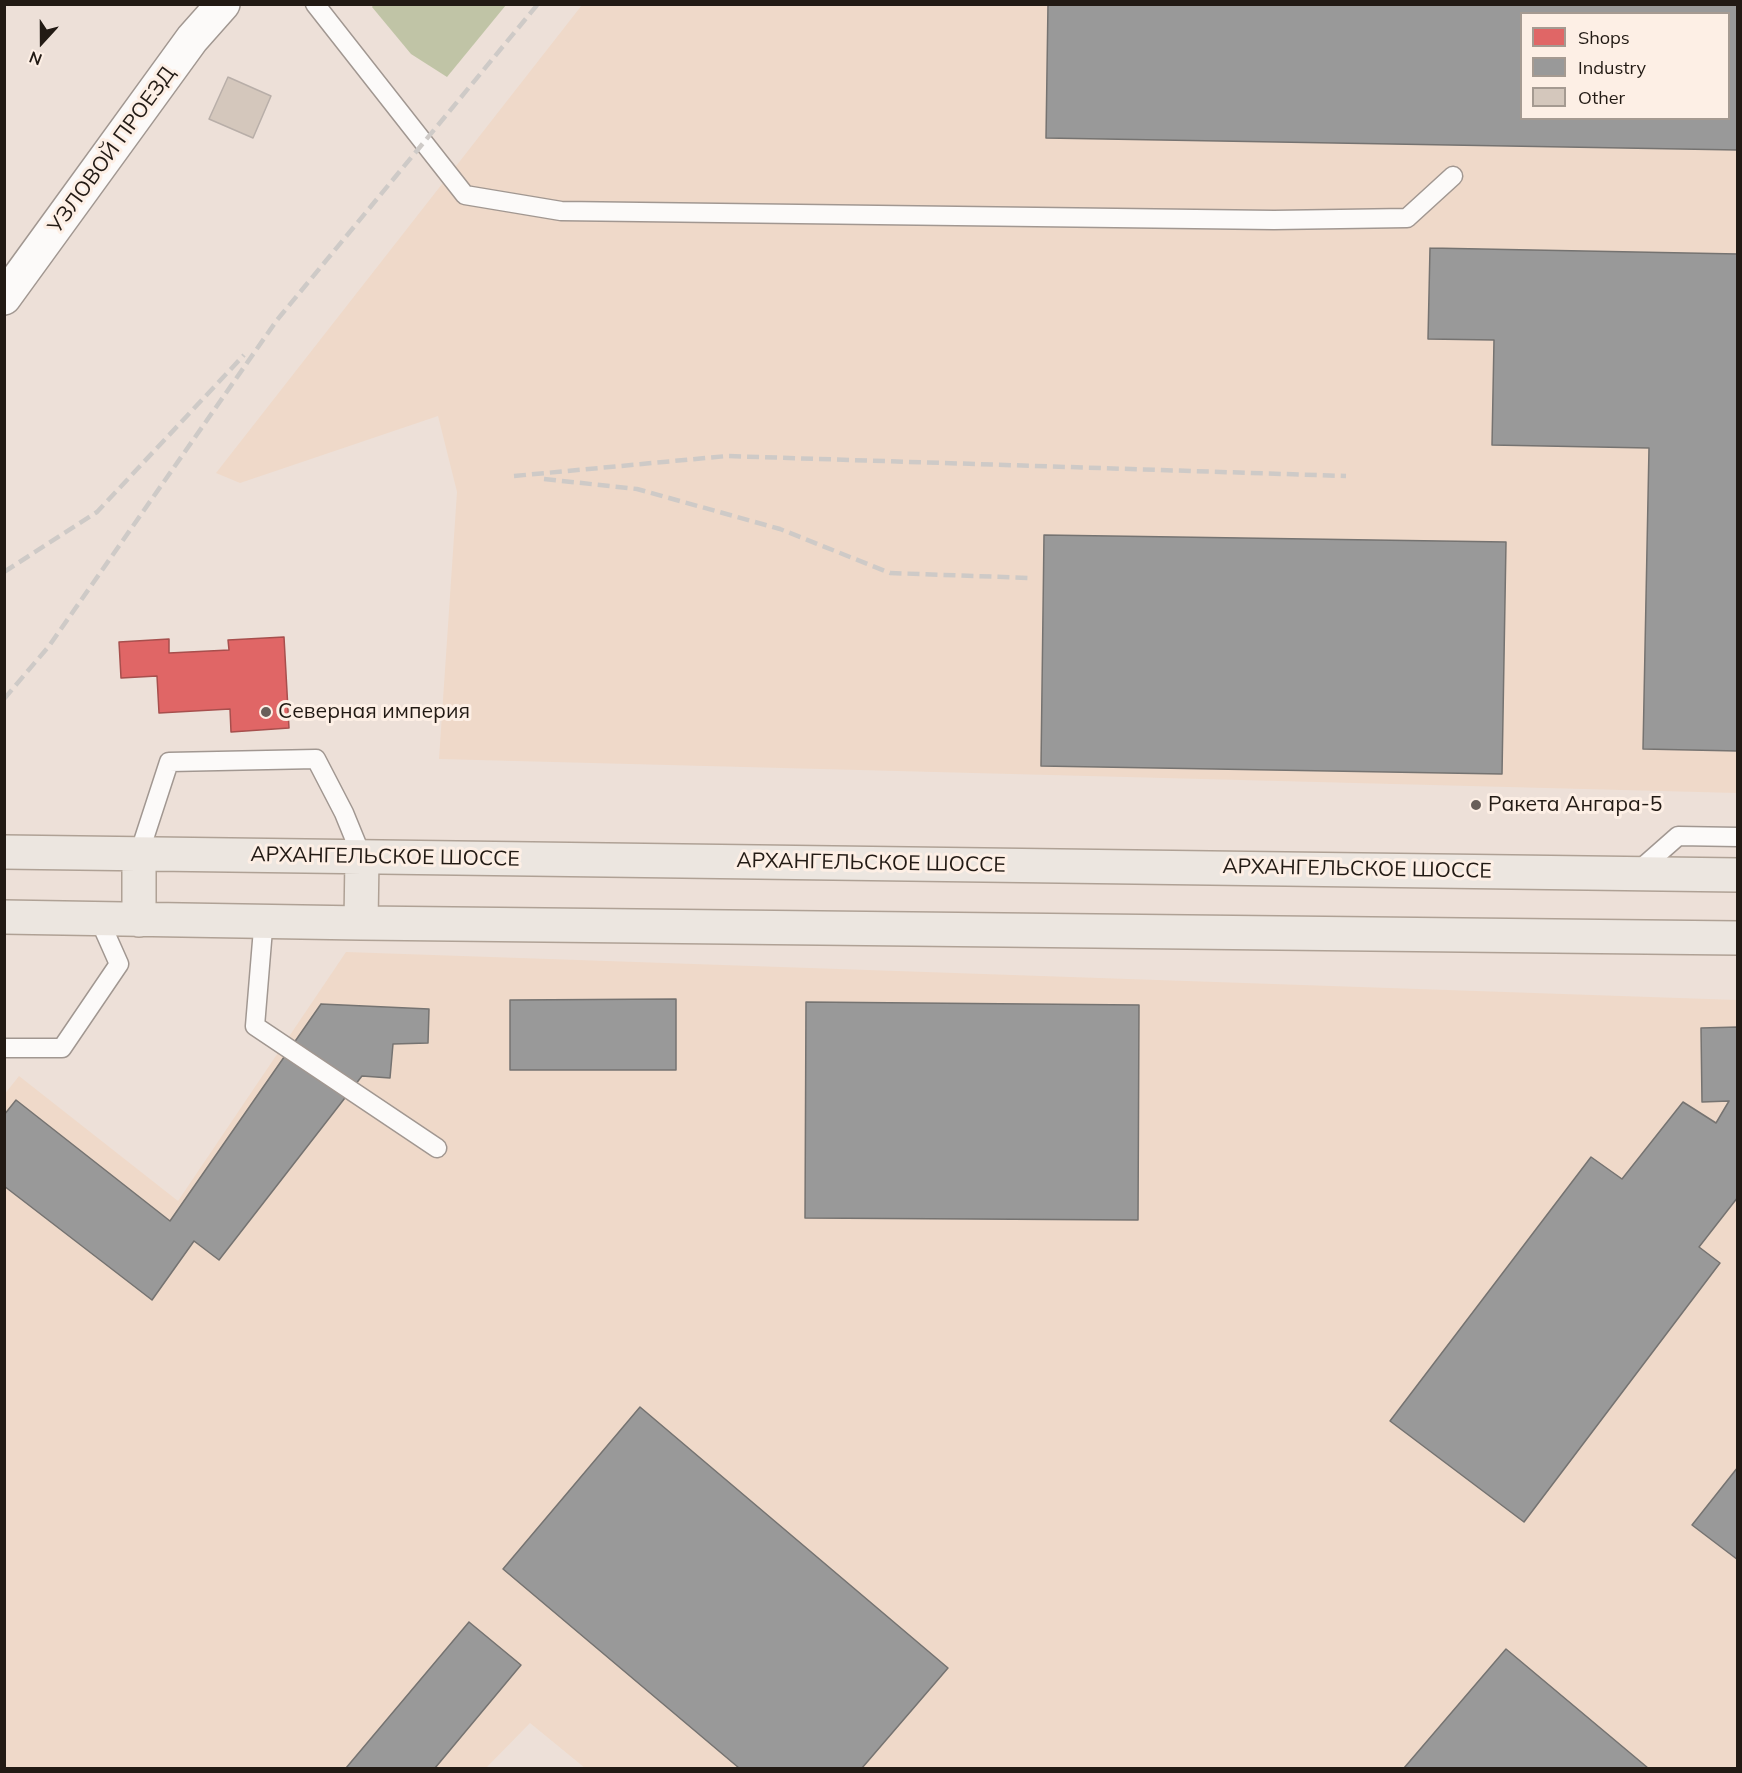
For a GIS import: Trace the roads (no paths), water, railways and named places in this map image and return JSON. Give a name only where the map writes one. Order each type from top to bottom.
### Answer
[{"type":"main road","name":"АРХАНГЕЛЬСКОЕ ШОССЕ","points":[[4,852],[1737,875]]},
{"type":"main road","points":[[139,854],[139,920]]},
{"type":"main road","points":[[361,923],[362,856]]},
{"type":"main road","points":[[4,916],[361,923],[1737,938]]},
{"type":"street","name":"УЗЛОВОЙ ПРОЕЗД","points":[[4,298],[192,39],[223,4]]},
{"type":"lane","points":[[315,4],[465,195],[561,211],[1274,220],[1407,218],[1453,176]]},
{"type":"lane","points":[[139,854],[169,762],[316,759],[344,813],[362,856]]},
{"type":"lane","points":[[1636,874],[1678,836],[1737,837]]},
{"type":"lane","points":[[4,1048],[62,1048],[120,964],[99,919]]},
{"type":"lane","points":[[263,929],[255,1026],[437,1148]]},
{"type":"railway","points":[[4,699],[49,646],[277,320],[538,4]]},
{"type":"railway","points":[[4,572],[97,512],[244,355]]},
{"type":"railway","points":[[514,476],[727,456],[1346,476]]},
{"type":"railway","points":[[544,479],[637,489],[780,529],[890,573],[1030,578]]},
{"type":"place","name":"Северная империя","points":[[266,712]]},
{"type":"place","name":"Ракета Ангара-5","points":[[1476,805]]}]
